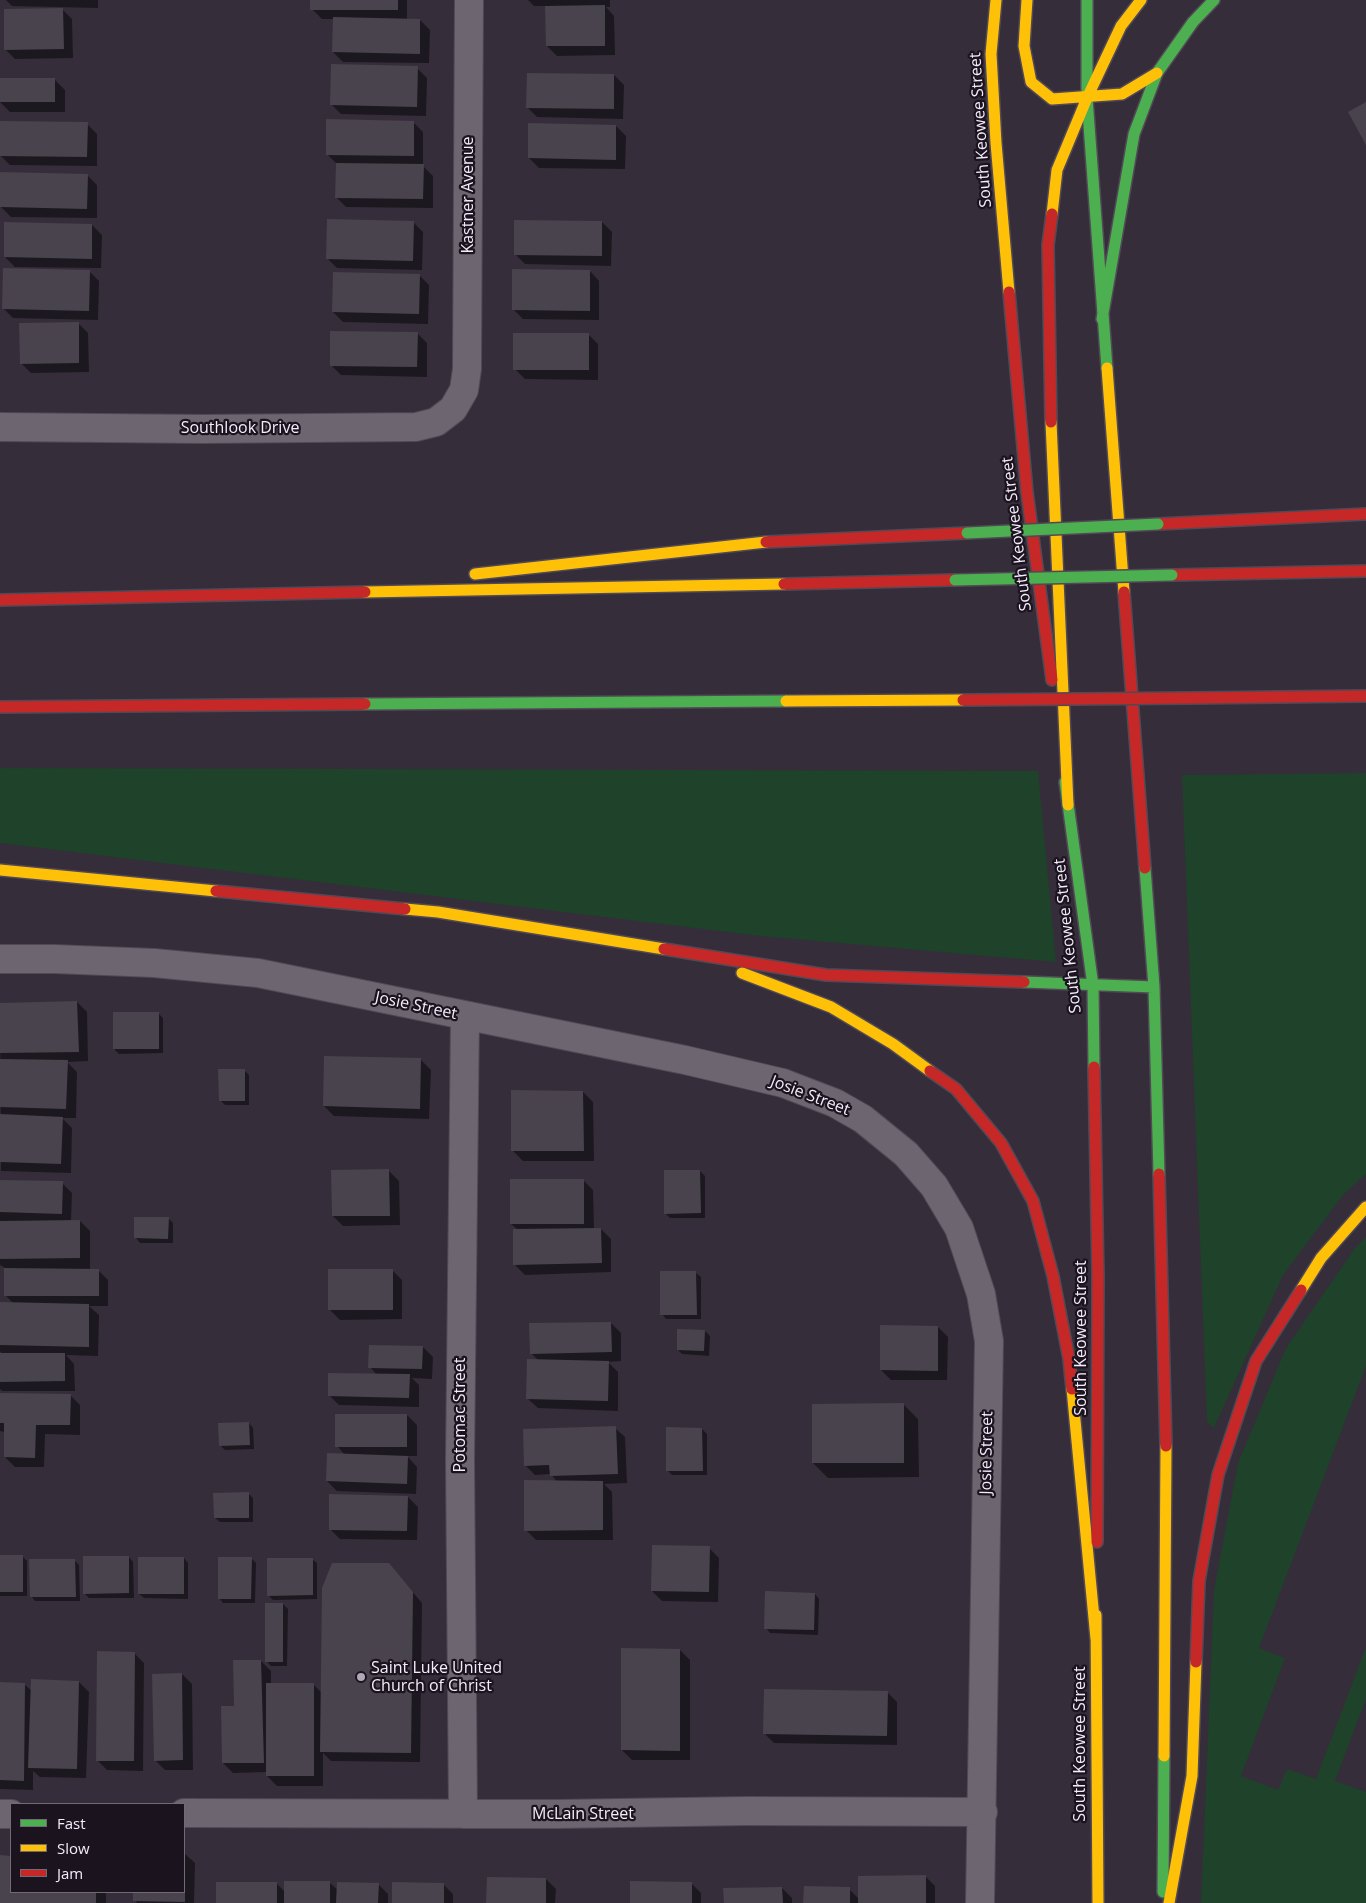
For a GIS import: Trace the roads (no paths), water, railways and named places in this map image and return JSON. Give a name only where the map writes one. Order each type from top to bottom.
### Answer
[{"type":"main road","name":"South Keowee Street","points":[[996,0],[991,54],[996,143],[1027,492],[1093,986],[1098,1277],[1096,1638],[1098,1903]]},
{"type":"main road","points":[[1027,0],[1024,46],[1031,82],[1052,99],[1122,94],[1157,73]]},
{"type":"main road","points":[[1087,0],[1087,98],[1102,319],[1154,987],[1168,1465],[1163,1903]]},
{"type":"main road","points":[[1068,805],[1049,376],[1048,245],[1057,170],[1087,98],[1121,26],[1141,0]]},
{"type":"main road","points":[[1102,319],[1134,134],[1157,73],[1193,22],[1214,0]]},
{"type":"main road","points":[[462,575],[766,542],[1366,514]]},
{"type":"main road","points":[[0,600],[1366,571]]},
{"type":"main road","points":[[296,594],[423,580]]},
{"type":"main road","points":[[0,707],[1366,696]]},
{"type":"main road","points":[[0,870],[438,912],[826,975],[1154,987]]},
{"type":"main road","points":[[686,952],[831,1007],[893,1044],[956,1089],[1001,1143],[1033,1201],[1053,1276],[1068,1350],[1096,1638]]},
{"type":"main road","points":[[1169,1903],[1192,1776],[1199,1581],[1218,1475],[1256,1361],[1321,1258],[1366,1207]]},
{"type":"street","name":"Kastner Avenue","points":[[464,390],[468,369],[469,0]]},
{"type":"street","name":"Southlook Drive","points":[[0,427],[203,429],[416,427],[436,422],[453,409],[464,390]]},
{"type":"street","name":"Josie Street","points":[[0,959],[154,963],[258,973],[685,1060],[783,1083],[835,1103],[863,1119],[906,1154],[934,1186],[960,1228],[981,1294],[989,1341],[983,1812],[980,1903]]},
{"type":"street","name":"Potomac Street","points":[[463,1814],[460,1460],[465,1016]]},
{"type":"street","name":"McLain Street","points":[[185,1812],[654,1814],[746,1811],[983,1812]]},
{"type":"place","name":"Saint Luke United Church of Christ","points":[[361,1677]]}]
